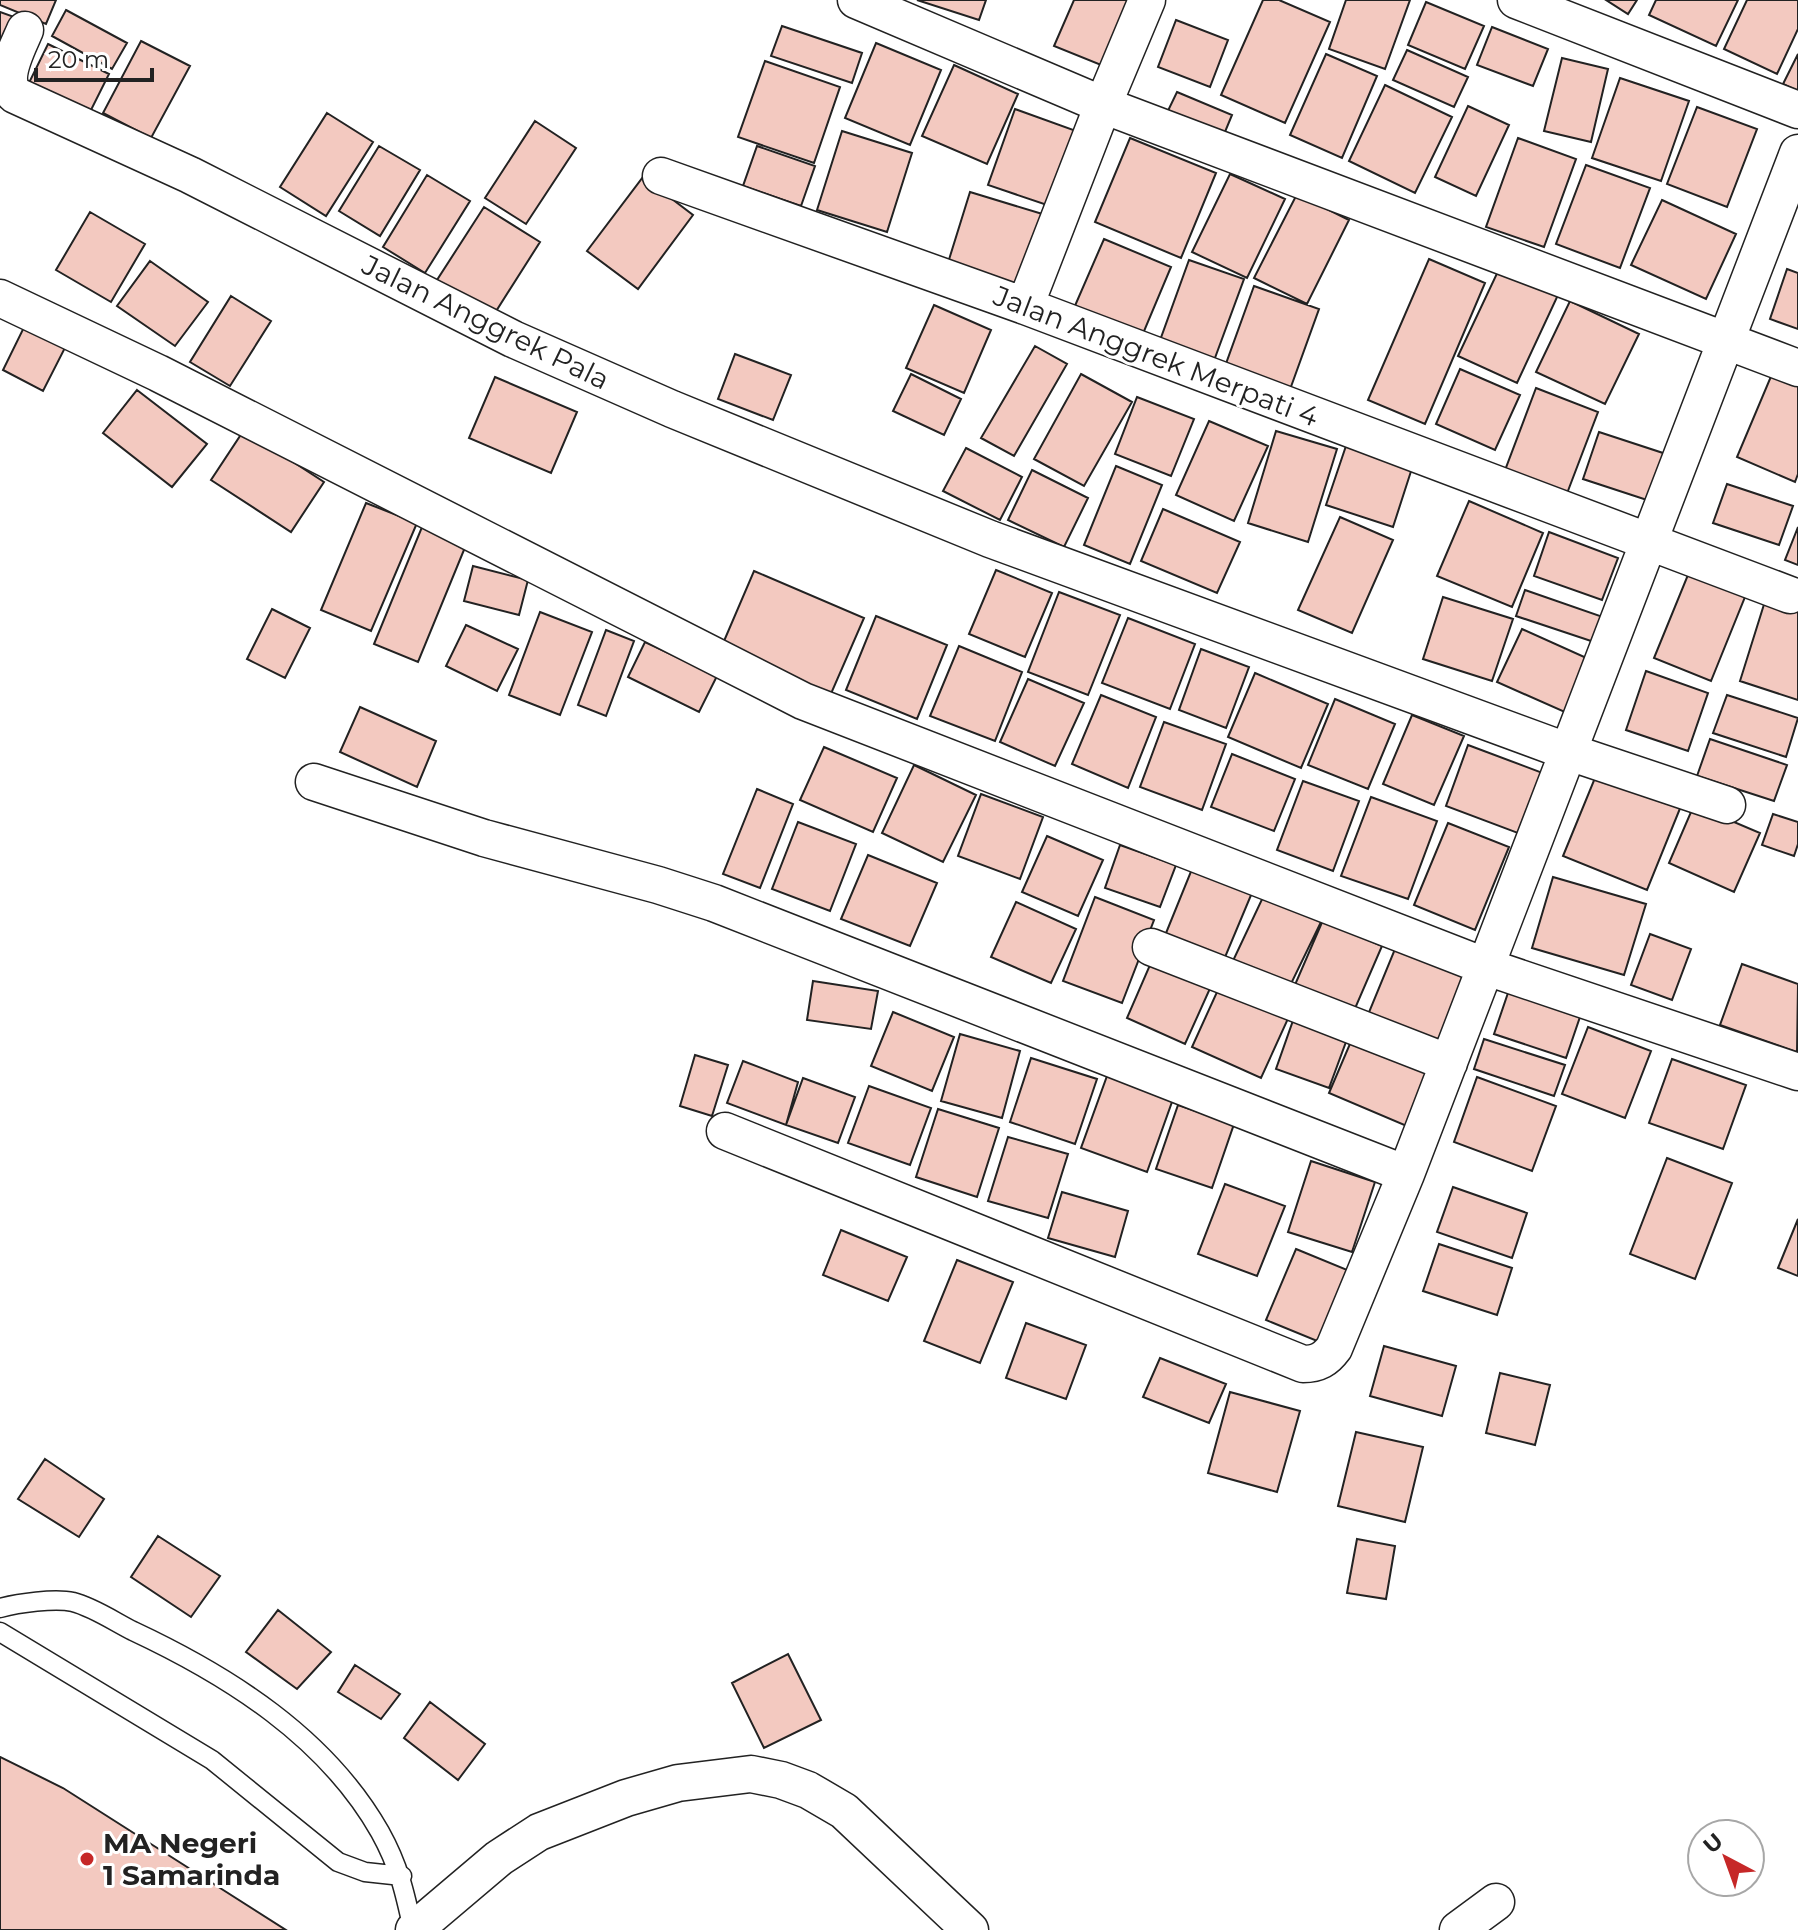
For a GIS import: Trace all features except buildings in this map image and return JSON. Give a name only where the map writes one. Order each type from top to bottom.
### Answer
[{"type":"street","points":[[856,0],[1103,105],[1798,368]]},
{"type":"street","points":[[1025,306],[1147,0]]},
{"type":"street","points":[[1516,0],[1798,110]]},
{"type":"street","name":"Jalan Anggrek Pala","points":[[25,30],[5,78],[7,88],[15,95],[190,175],[513,339],[837,478],[1035,555],[1569,752]]},
{"type":"street","points":[[725,1131],[1303,1364],[1321,1361],[1334,1348],[1406,1174],[1798,153]]},
{"type":"street","name":"Jalan Anggrek Merpati 4","points":[[661,176],[1025,306],[1790,595]]},
{"type":"street","points":[[0,298],[172,380],[803,701],[1487,967],[1798,1072]]},
{"type":"street","points":[[1569,752],[1727,805]]},
{"type":"street","points":[[314,782],[484,838],[714,903],[1406,1174]]},
{"type":"street","points":[[1151,947],[1449,1063]]},
{"type":"street","points":[[413,1930],[499,1858],[539,1832],[626,1798],[678,1783],[751,1774],[808,1790],[844,1811],[970,1930]]},
{"type":"street","points":[[1458,1930],[1496,1902]]},
{"type":"lane","points":[[0,1608],[17,1604],[72,1602],[183,1655],[228,1680],[274,1713],[324,1759],[356,1796],[380,1831],[402,1876],[413,1930]]},
{"type":"lane","points":[[0,1632],[212,1760],[338,1862],[365,1872],[402,1876]]},
{"type":"place","name":"MA Negeri 1 Samarinda","points":[[87,1859]]}]
